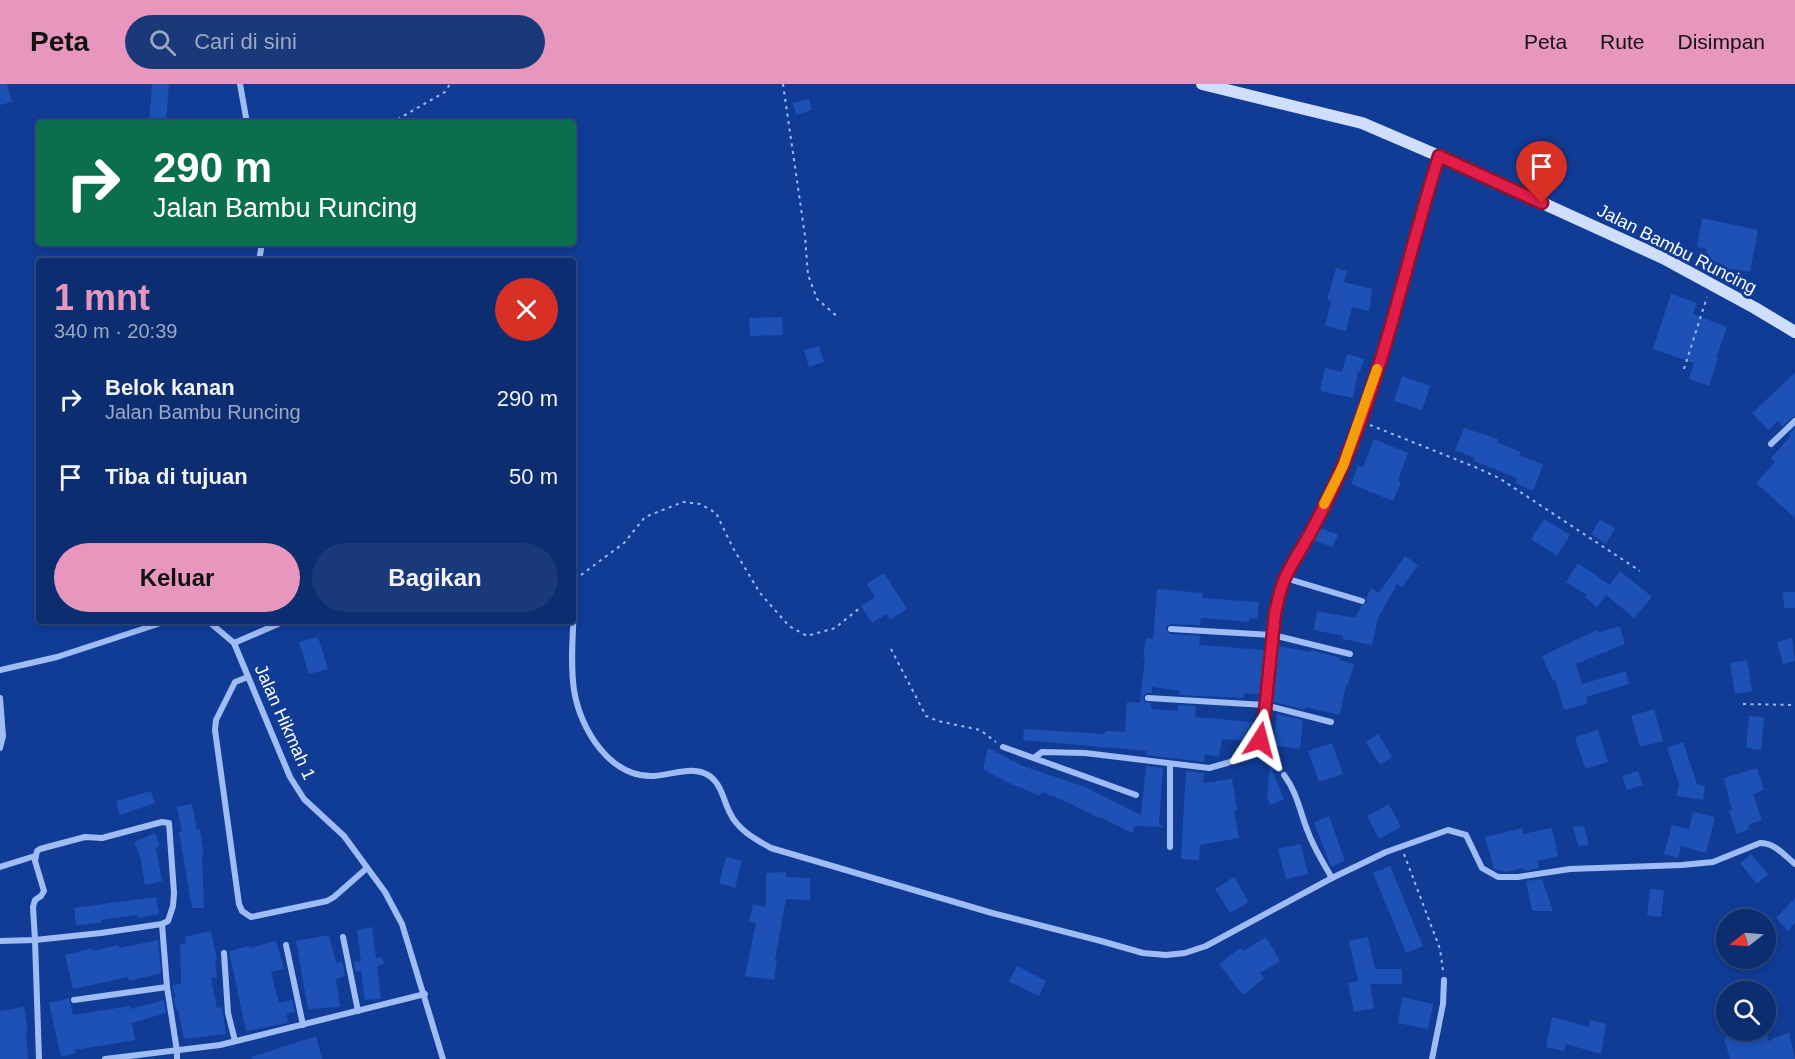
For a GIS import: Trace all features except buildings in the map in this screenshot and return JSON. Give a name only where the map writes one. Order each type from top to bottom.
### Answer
[{"type":"street","points":[[240,84],[246,120]]},
{"type":"street","name":"Jalan Bambu Runcing","points":[[1202,84],[1362,123],[1653,254],[1795,332]]},
{"type":"street","points":[[1034,758],[1042,752],[1085,753],[1209,768],[1256,752],[1264,720],[1275,613],[1285,578],[1315,525],[1343,466],[1360,421],[1378,368],[1439,156]]},
{"type":"street","points":[[1771,444],[1795,421]]},
{"type":"street","points":[[1285,578],[1362,601]]},
{"type":"street","points":[[0,670],[57,657],[158,624]]},
{"type":"street","name":"Jalan Hikmah 1","points":[[212,624],[234,643],[290,777],[299,792],[344,836],[385,892],[402,924],[443,1059]]},
{"type":"street","points":[[234,643],[278,624]]},
{"type":"street","points":[[574,624],[574,689],[580,713],[591,737],[624,772],[639,776],[656,776],[684,771],[700,771],[713,778],[720,788],[731,816],[748,835],[771,848],[992,913],[1143,953],[1166,955],[1185,953],[1206,946],[1332,878],[1401,846],[1448,830],[1466,835],[1482,867],[1498,877],[1518,877],[1570,869],[1713,862],[1760,843],[1774,846],[1795,864]]},
{"type":"street","points":[[1171,629],[1273,635],[1350,654]]},
{"type":"street","points":[[248,677],[236,682],[216,720],[215,730],[238,904],[242,911],[251,916],[327,901],[367,868]]},
{"type":"street","points":[[0,698],[3,736],[0,748]]},
{"type":"street","points":[[1148,698],[1265,705],[1331,722]]},
{"type":"street","points":[[1003,747],[1136,795]]},
{"type":"street","points":[[1170,764],[1170,847]]},
{"type":"street","points":[[1284,775],[1291,783],[1315,848],[1332,878]]},
{"type":"street","points":[[0,867],[35,856],[40,849],[86,837],[102,838],[166,821],[170,825],[174,893],[168,921],[162,924],[101,933],[0,941]]},
{"type":"street","points":[[35,856],[44,891],[35,900],[33,908],[39,1059]]},
{"type":"street","points":[[162,924],[167,987],[177,1059]]},
{"type":"street","points":[[343,937],[358,1011]]},
{"type":"street","points":[[286,945],[303,1025]]},
{"type":"street","points":[[224,952],[228,1013],[235,1041]]},
{"type":"street","points":[[1432,1059],[1443,1004],[1444,980]]},
{"type":"street","points":[[74,1000],[167,987]]},
{"type":"street","points":[[105,1059],[177,1051],[235,1041],[425,994]]},
{"type":"path","points":[[396,120],[445,92],[450,84]]},
{"type":"path","points":[[783,84],[805,236],[808,275],[817,299],[839,318]]},
{"type":"path","points":[[1684,369],[1711,284]]},
{"type":"path","points":[[1360,421],[1499,478],[1640,571]]},
{"type":"path","points":[[576,576],[585,573],[624,543],[645,517],[683,502],[700,504],[716,513],[733,548],[760,593],[789,626],[807,636],[835,628],[861,607]]},
{"type":"path","points":[[891,649],[926,716],[938,721],[980,730],[1003,747]]},
{"type":"path","points":[[1743,704],[1795,705]]},
{"type":"path","points":[[1401,846],[1440,949],[1444,980]]},
{"type":"slow traffic","points":[[1324,504],[1343,466],[1377,369]]},
{"type":"route","points":[[1260,740],[1278,599],[1285,578],[1315,525],[1343,466],[1360,421],[1378,368],[1439,156],[1542,203]]}]
